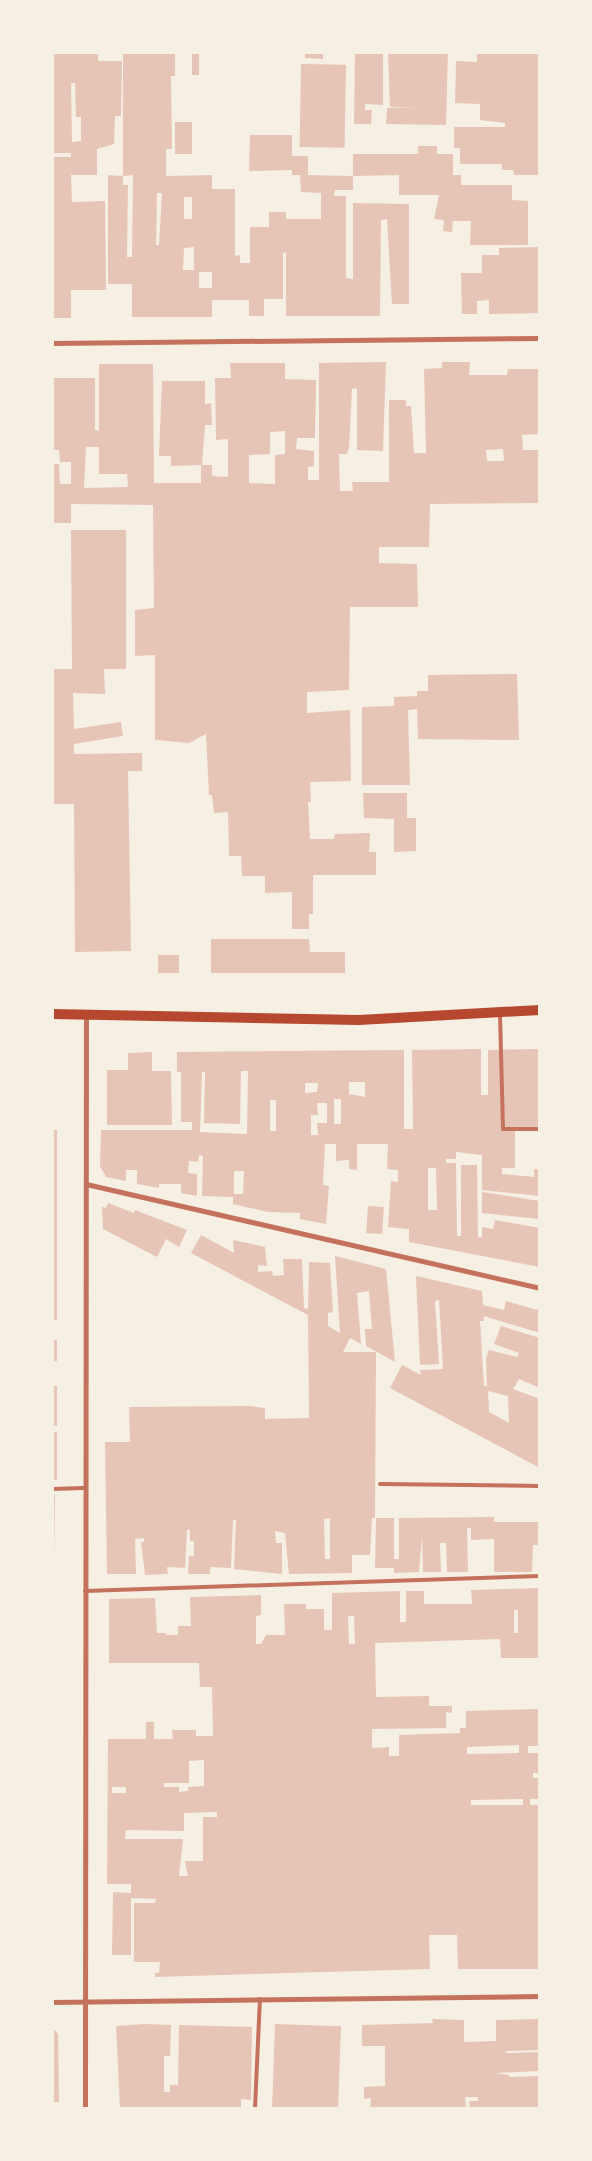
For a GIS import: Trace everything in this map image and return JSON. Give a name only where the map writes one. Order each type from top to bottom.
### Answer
[{"type":"main road","points":[[52,1014],[359,1020],[540,1010]]},
{"type":"street","points":[[52,343],[540,338]]},
{"type":"street","points":[[85,2108],[86,1591],[84,1488],[86,1014]]},
{"type":"street","points":[[86,1184],[540,1288]]},
{"type":"street","points":[[52,2002],[540,1996]]},
{"type":"lane","points":[[500,1012],[502,1129],[540,1129]]},
{"type":"lane","points":[[380,1484],[540,1486]]},
{"type":"lane","points":[[52,1489],[84,1488]]},
{"type":"lane","points":[[86,1591],[540,1576]]},
{"type":"lane","points":[[255,2108],[260,2000]]},
{"type":"building","points":[[52,52],[98,52],[98,61],[122,61],[121,116],[115,116],[114,144],[97,149],[97,175],[71,175],[72,202],[105,201],[106,290],[71,290],[71,318],[52,318],[52,157],[71,157],[71,153],[52,153]],"holes":[[[71,83],[75,83],[76,117],[81,117],[81,141],[72,142]]]},
{"type":"building","points":[[123,52],[175,52],[175,76],[171,76],[172,149],[166,149],[166,176],[212,175],[212,189],[235,189],[235,256],[240,255],[240,263],[250,263],[250,227],[269,227],[269,212],[286,212],[286,219],[321,219],[321,193],[301,192],[300,175],[292,175],[292,170],[249,171],[250,135],[292,135],[292,156],[308,156],[308,175],[353,176],[353,190],[335,190],[334,196],[346,196],[346,278],[353,279],[353,203],[409,204],[409,304],[392,304],[387,219],[381,220],[380,316],[286,316],[286,252],[283,253],[283,299],[264,299],[264,316],[249,316],[249,300],[212,300],[212,317],[132,317],[132,284],[108,284],[108,175],[123,176]],"holes":[[[133,175],[132,257],[127,257],[128,185],[123,185],[123,176]],[[157,193],[162,193],[159,245],[156,245]],[[184,197],[192,197],[192,219],[184,219]],[[194,247],[194,270],[183,270],[184,248]],[[199,272],[212,272],[212,288],[199,288]]]},
{"type":"building","points":[[192,52],[199,52],[199,75],[192,75]]},
{"type":"building","points":[[305,52],[323,52],[323,59],[305,58]]},
{"type":"building","points":[[388,52],[448,52],[446,125],[386,124],[387,108],[420,107],[390,107]]},
{"type":"building","points":[[477,52],[540,52],[540,175],[514,175],[513,170],[502,170],[502,164],[460,164],[460,148],[454,148],[454,127],[505,127],[505,123],[480,120],[480,104],[455,103],[456,61],[477,62]]},
{"type":"building","points":[[355,54],[383,54],[383,105],[365,104],[365,110],[372,110],[371,124],[354,124]]},
{"type":"building","points":[[301,64],[346,65],[345,148],[300,147]]},
{"type":"building","points":[[175,122],[192,122],[192,154],[175,154]]},
{"type":"building","points":[[418,146],[437,146],[437,154],[453,154],[453,175],[461,175],[461,185],[512,185],[512,200],[528,201],[528,245],[470,245],[471,221],[453,221],[452,232],[443,231],[444,220],[434,219],[439,195],[399,195],[399,175],[353,176],[353,154],[418,154]]},
{"type":"building","points":[[540,247],[540,313],[489,314],[489,300],[477,301],[477,314],[462,314],[461,273],[482,273],[482,255],[499,255],[499,248]]},
{"type":"building","points":[[386,362],[383,451],[357,450],[357,388],[352,389],[349,447],[347,454],[339,454],[340,491],[353,491],[352,482],[389,482],[389,400],[406,400],[406,406],[411,406],[414,453],[426,453],[424,369],[442,368],[442,362],[470,362],[469,375],[507,375],[508,369],[540,369],[540,434],[522,435],[523,450],[540,450],[540,503],[430,504],[429,547],[379,547],[379,563],[417,564],[418,607],[350,607],[349,690],[307,692],[307,713],[350,710],[351,781],[310,782],[311,802],[308,802],[310,839],[334,839],[335,834],[370,833],[369,852],[376,852],[376,875],[313,875],[313,914],[309,914],[309,929],[292,929],[292,892],[265,893],[265,876],[242,876],[241,856],[229,856],[228,812],[214,813],[212,795],[209,795],[206,734],[189,743],[155,740],[155,655],[135,656],[135,610],[154,608],[153,505],[71,504],[71,523],[52,523],[52,464],[59,464],[60,484],[71,484],[71,462],[60,462],[59,450],[52,450],[52,378],[95,378],[95,430],[99,431],[99,364],[153,364],[154,483],[201,483],[201,465],[212,465],[212,476],[228,477],[228,439],[216,440],[215,378],[231,378],[230,363],[285,363],[285,379],[316,380],[315,438],[297,438],[296,449],[314,451],[314,466],[308,467],[308,480],[319,480],[319,363]],"holes":[[[285,431],[285,454],[275,455],[275,484],[249,483],[249,455],[270,454],[270,432]],[[86,447],[99,447],[99,474],[127,474],[128,487],[84,488]],[[503,449],[504,461],[487,461],[486,450]]]},
{"type":"building","points":[[162,381],[205,381],[205,404],[211,403],[212,425],[205,425],[202,465],[171,466],[171,456],[159,456]]},
{"type":"building","points":[[71,530],[126,530],[126,669],[104,669],[105,694],[73,693],[74,729],[121,722],[123,736],[74,744],[74,754],[142,753],[142,771],[128,771],[131,951],[75,952],[74,804],[52,804],[52,669],[72,669]]},
{"type":"building","points":[[517,674],[519,740],[418,739],[417,709],[408,710],[410,785],[362,785],[362,707],[394,706],[394,697],[417,696],[417,691],[428,691],[428,675]]},
{"type":"building","points":[[363,793],[407,793],[407,818],[416,818],[416,851],[394,852],[394,819],[364,818]]},
{"type":"building","points":[[211,939],[309,939],[310,952],[345,952],[345,973],[211,973]]},
{"type":"building","points":[[158,955],[179,955],[179,973],[158,973]]},
{"type":"building","points":[[481,1049],[481,1095],[488,1095],[488,1050],[540,1049],[540,1127],[515,1127],[515,1168],[502,1168],[502,1174],[534,1177],[534,1169],[540,1170],[540,1196],[482,1190],[482,1155],[456,1152],[456,1159],[446,1159],[446,1163],[456,1163],[457,1236],[461,1236],[461,1165],[477,1165],[478,1237],[482,1237],[482,1227],[493,1229],[495,1220],[540,1228],[540,1267],[409,1242],[409,1229],[388,1227],[391,1181],[398,1182],[398,1170],[387,1169],[388,1144],[357,1144],[357,1170],[349,1169],[349,1160],[336,1161],[336,1144],[325,1144],[323,1185],[329,1186],[326,1224],[300,1219],[300,1213],[268,1212],[233,1204],[233,1197],[202,1196],[203,1156],[199,1155],[198,1162],[189,1161],[188,1173],[197,1174],[197,1196],[181,1193],[181,1184],[159,1184],[159,1188],[137,1184],[137,1170],[126,1170],[126,1181],[106,1177],[100,1166],[101,1130],[192,1130],[192,1122],[181,1122],[181,1072],[177,1072],[177,1052],[404,1050],[404,1129],[413,1129],[412,1050]],"holes":[[[241,1071],[248,1071],[247,1134],[200,1132],[202,1072],[205,1072],[204,1123],[240,1124]],[[349,1082],[365,1082],[365,1097],[349,1094]],[[305,1083],[318,1083],[317,1092],[305,1093]],[[334,1099],[341,1099],[341,1124],[334,1124]],[[270,1100],[276,1100],[276,1131],[270,1131]],[[317,1103],[327,1103],[327,1123],[317,1123],[318,1135],[311,1135],[311,1115],[318,1115]],[[428,1168],[436,1168],[437,1210],[428,1210]],[[234,1171],[244,1171],[243,1194],[234,1194]]]},
{"type":"building","points":[[152,1052],[152,1071],[171,1071],[172,1125],[107,1125],[107,1070],[128,1070],[128,1053]]},
{"type":"building","points":[[52,1130],[57,1130],[57,1320],[52,1320]]},
{"type":"building","points":[[482,1192],[540,1201],[540,1219],[482,1213]]},
{"type":"building","points":[[108,1203],[134,1213],[135,1210],[187,1230],[179,1247],[166,1239],[157,1257],[103,1229],[102,1207],[106,1208]]},
{"type":"building","points":[[368,1206],[384,1207],[382,1234],[366,1233]]},
{"type":"building","points":[[201,1235],[234,1253],[233,1240],[265,1247],[267,1266],[258,1265],[258,1272],[272,1271],[273,1276],[284,1275],[283,1259],[302,1259],[304,1308],[308,1309],[309,1262],[330,1263],[333,1312],[328,1313],[328,1326],[340,1333],[335,1256],[386,1269],[395,1362],[366,1346],[365,1329],[372,1329],[369,1291],[357,1293],[361,1344],[350,1338],[343,1352],[376,1352],[375,1518],[372,1518],[370,1555],[352,1555],[352,1573],[289,1574],[285,1533],[275,1531],[276,1543],[282,1543],[282,1574],[234,1569],[236,1520],[233,1520],[231,1568],[210,1567],[210,1574],[188,1574],[189,1556],[194,1556],[194,1541],[190,1541],[190,1530],[187,1530],[185,1568],[167,1567],[168,1574],[145,1575],[141,1542],[144,1542],[144,1538],[135,1539],[136,1574],[107,1574],[105,1442],[130,1442],[129,1407],[249,1406],[265,1408],[265,1419],[309,1418],[308,1315],[191,1253]],"holes":[[[330,1518],[330,1559],[325,1559],[324,1519]]]},
{"type":"building","points":[[416,1276],[482,1291],[483,1305],[504,1310],[506,1301],[537,1310],[540,1304],[540,1333],[484,1316],[484,1321],[480,1321],[484,1386],[487,1386],[486,1358],[489,1350],[517,1357],[519,1353],[494,1344],[501,1326],[540,1338],[540,1388],[519,1379],[513,1389],[540,1399],[540,1468],[390,1388],[402,1365],[421,1375],[420,1370],[443,1369],[439,1300],[435,1301],[439,1364],[420,1365]],"holes":[[[488,1391],[508,1396],[509,1423],[489,1412]]]},
{"type":"building","points":[[52,1340],[57,1340],[57,1361],[52,1361]]},
{"type":"building","points":[[52,1386],[57,1386],[57,1426],[52,1426]]},
{"type":"building","points":[[52,1432],[57,1432],[57,1480],[52,1480]]},
{"type":"building","points":[[52,1495],[55,1495],[54,1562],[52,1562]]},
{"type":"building","points":[[494,1517],[494,1522],[540,1522],[540,1545],[533,1545],[532,1572],[494,1572],[494,1539],[471,1540],[471,1528],[467,1528],[468,1572],[447,1572],[446,1543],[440,1543],[441,1572],[423,1572],[422,1536],[419,1572],[394,1573],[394,1568],[375,1568],[376,1518],[394,1518],[394,1559],[399,1559],[399,1518]]},
{"type":"building","points":[[540,1588],[540,1658],[501,1658],[500,1639],[375,1643],[376,1697],[429,1696],[429,1706],[452,1706],[452,1713],[446,1712],[446,1728],[372,1729],[372,1748],[389,1747],[389,1756],[399,1756],[399,1735],[460,1733],[460,1728],[466,1728],[466,1711],[540,1709],[540,1746],[528,1746],[528,1753],[540,1753],[540,1773],[533,1773],[533,1778],[540,1778],[540,1799],[530,1799],[530,1805],[540,1805],[540,1969],[458,1969],[457,1935],[429,1935],[430,1969],[155,1977],[155,1973],[159,1973],[160,1962],[134,1962],[134,1903],[155,1903],[156,1899],[131,1898],[131,1955],[112,1955],[113,1892],[131,1893],[131,1884],[107,1884],[108,1739],[146,1739],[146,1722],[154,1722],[154,1739],[173,1739],[172,1730],[196,1730],[196,1736],[213,1736],[212,1687],[200,1687],[199,1663],[109,1663],[109,1599],[155,1598],[157,1633],[178,1635],[178,1626],[191,1626],[190,1597],[261,1595],[261,1615],[256,1616],[256,1644],[261,1644],[266,1635],[285,1635],[284,1604],[306,1604],[306,1609],[324,1609],[324,1630],[332,1630],[332,1593],[400,1591],[400,1622],[406,1622],[406,1591],[424,1591],[424,1604],[472,1604],[471,1590]],"holes":[[[514,1610],[518,1610],[518,1633],[514,1633]],[[348,1616],[354,1616],[355,1644],[349,1644]],[[519,1745],[519,1753],[467,1754],[467,1747]],[[204,1760],[204,1786],[188,1787],[188,1791],[179,1792],[179,1787],[164,1787],[164,1783],[189,1783],[189,1761]],[[112,1787],[126,1787],[126,1793],[112,1793]],[[523,1799],[523,1805],[471,1805],[471,1800]],[[217,1812],[217,1817],[203,1817],[203,1861],[185,1861],[188,1876],[179,1876],[183,1839],[125,1839],[126,1830],[184,1831],[184,1813]]]},
{"type":"building","points":[[432,2019],[464,2020],[464,2042],[496,2041],[496,2020],[540,2019],[540,2050],[506,2051],[506,2053],[540,2052],[540,2071],[496,2073],[509,2075],[509,2077],[540,2076],[540,2108],[470,2108],[469,2101],[478,2101],[478,2097],[465,2097],[466,2108],[370,2108],[371,2098],[364,2099],[364,2087],[385,2086],[385,2046],[362,2046],[362,2025],[433,2023]]},
{"type":"building","points":[[275,2024],[341,2026],[338,2108],[272,2108]]},
{"type":"building","points":[[171,2025],[170,2056],[164,2056],[164,2092],[170,2092],[170,2085],[178,2085],[179,2025],[252,2027],[251,2100],[241,2099],[241,2108],[120,2108],[116,2026]]},
{"type":"building","points":[[52,2027],[58,2034],[59,2102],[52,2102]]}]
